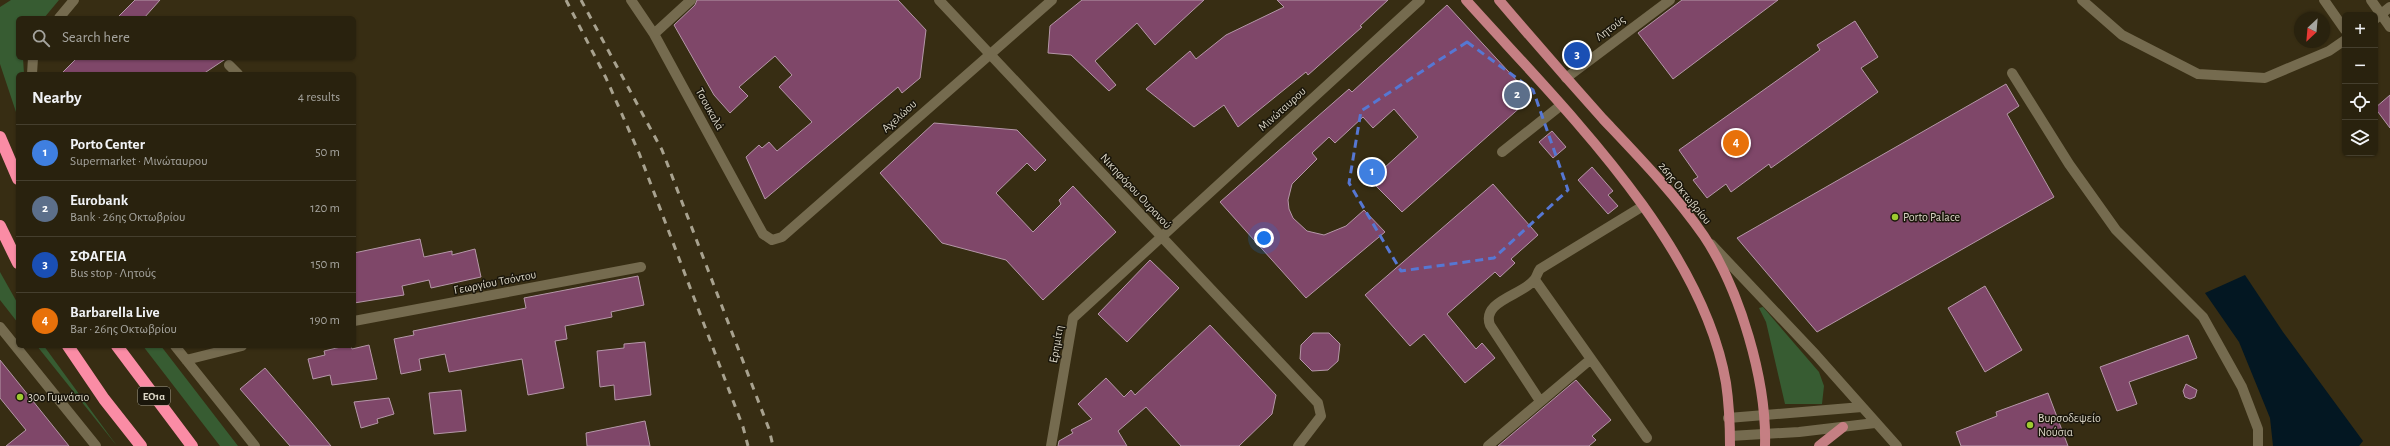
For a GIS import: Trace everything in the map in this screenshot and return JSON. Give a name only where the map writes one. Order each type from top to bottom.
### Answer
[{"type":"highway","points":[[0,137],[16,174]]},
{"type":"highway","points":[[0,226],[16,259]]},
{"type":"highway","points":[[69,348],[104,399],[141,446]]},
{"type":"highway","name":"ΕΟ1α","points":[[118,348],[192,446]]},
{"type":"main road","points":[[1466,0],[1560,106],[1643,206],[1673,250],[1710,327],[1726,382],[1730,441]]},
{"type":"main road","name":"26ης Οκτωβρίου","points":[[1499,0],[1566,78],[1669,191],[1704,236],[1724,272],[1750,344],[1758,374],[1764,416],[1765,446]]},
{"type":"main road","points":[[1819,446],[1843,427]]},
{"type":"street","points":[[62,16],[74,0]]},
{"type":"street","name":"Τσουκαλά","points":[[631,0],[654,34],[763,234]]},
{"type":"street","points":[[654,34],[691,0]]},
{"type":"street","name":"Νικηφόρου Ουρανού","points":[[939,0],[1315,400],[1320,407],[1321,416],[1298,446]]},
{"type":"street","name":"Αχελώου","points":[[763,234],[772,240],[782,237],[1052,0]]},
{"type":"street","name":"Μινώταυρου","points":[[1161,237],[1420,0]]},
{"type":"street","name":"Λητούς","points":[[1566,78],[1670,0]]},
{"type":"street","points":[[2082,0],[2122,35],[2198,74],[2265,78],[2329,51],[2342,42]]},
{"type":"street","points":[[2324,0],[2342,26]]},
{"type":"street","points":[[2371,0],[2376,12]]},
{"type":"street","points":[[2390,7],[2378,16],[2390,27]]},
{"type":"street","points":[[32,72],[33,60]]},
{"type":"street","points":[[229,65],[236,72]]},
{"type":"street","points":[[2012,73],[2069,164],[2116,230],[2203,317],[2242,387],[2258,429],[2258,446]]},
{"type":"street","points":[[1502,152],[1560,106]]},
{"type":"street","points":[[1540,401],[1488,319],[1494,307],[1535,280],[1540,269],[1643,206]]},
{"type":"street","points":[[1704,236],[1816,355],[1897,446]]},
{"type":"street","name":"Ερημίτη","points":[[1051,446],[1073,318],[1161,237]]},
{"type":"street","name":"Γεωργίου Τσόντου","points":[[356,322],[641,267]]},
{"type":"street","points":[[1535,280],[1647,438]]},
{"type":"street","points":[[0,327],[16,347]]},
{"type":"street","points":[[17,348],[96,446]]},
{"type":"street","points":[[177,348],[255,446]]},
{"type":"street","points":[[186,360],[234,348]]},
{"type":"street","points":[[1488,446],[1591,359]]},
{"type":"street","points":[[1728,418],[1862,408]]},
{"type":"street","points":[[1730,441],[1765,434],[1875,423]]},
{"type":"highlighted area","points":[[1467,42],[1533,90],[1568,190],[1494,258],[1401,271],[1349,183],[1361,111]]},
{"type":"green space","points":[[11,0],[59,0],[46,16],[16,16],[16,60],[23,60],[24,72],[16,72],[16,112],[0,64],[0,7]]},
{"type":"green space","points":[[0,272],[16,300],[16,320],[0,300]]},
{"type":"green space","points":[[1763,307],[1819,372],[1824,386],[1822,404],[1785,404],[1766,322],[1759,308]]},
{"type":"green space","points":[[39,348],[45,348],[117,446]]},
{"type":"green space","points":[[145,348],[163,348],[238,446],[220,446]]},
{"type":"water","points":[[2245,275],[2283,332],[2363,441],[2359,446],[2273,446],[2270,418],[2239,342],[2205,293]]},
{"type":"building","points":[[135,0],[160,0],[146,16],[119,16]]},
{"type":"building","points":[[697,0],[898,0],[926,30],[920,78],[902,93],[898,87],[765,199],[746,157],[759,145],[762,148],[769,142],[777,151],[812,122],[779,87],[792,75],[775,56],[739,87],[748,96],[730,113],[714,95],[674,25],[695,5]]},
{"type":"building","points":[[1082,0],[1204,0],[1155,45],[1137,23],[1095,61],[1116,85],[1109,91],[1071,55],[1048,53],[1050,26]]},
{"type":"building","points":[[1277,0],[1388,0],[1360,26],[1362,27],[1308,75],[1306,72],[1238,127],[1224,105],[1194,127],[1146,89],[1190,51],[1196,59],[1226,35],[1284,7]]},
{"type":"building","points":[[1682,0],[1778,0],[1673,79],[1638,33]]},
{"type":"building","points":[[1447,5],[1532,97],[1402,212],[1373,183],[1385,171],[1383,169],[1418,137],[1394,109],[1373,128],[1363,117],[1335,143],[1329,137],[1312,153],[1317,159],[1292,184],[1288,200],[1289,209],[1293,218],[1307,231],[1324,235],[1346,226],[1364,210],[1385,232],[1306,298],[1220,202],[1349,89],[1352,92]]},
{"type":"building","points":[[1855,21],[1878,57],[1861,68],[1878,92],[1771,168],[1769,164],[1731,192],[1726,184],[1707,198],[1693,180],[1698,177],[1679,150],[1820,50],[1817,45]]},
{"type":"building","points":[[75,60],[224,60],[206,72],[63,72]]},
{"type":"building","name":"Porto Palace","points":[[2006,84],[2019,106],[2007,114],[2054,197],[1817,332],[1737,238]]},
{"type":"building","points":[[2390,95],[2390,128],[2378,112],[2378,105]]},
{"type":"building","points":[[934,123],[1017,130],[1046,160],[1035,171],[1027,163],[996,193],[1033,232],[1061,204],[1059,200],[1073,186],[1116,232],[1043,300],[1006,260],[942,243],[880,173]]},
{"type":"building","points":[[1552,131],[1566,147],[1553,158],[1539,142]]},
{"type":"building","points":[[1592,167],[1613,191],[1608,195],[1618,206],[1608,214],[1578,180]]},
{"type":"building","points":[[1493,184],[1538,235],[1511,259],[1515,263],[1500,277],[1495,272],[1447,314],[1476,349],[1482,343],[1495,358],[1465,383],[1424,334],[1410,346],[1365,295]]},
{"type":"building","points":[[420,239],[424,257],[452,251],[452,255],[475,249],[481,277],[431,288],[429,280],[402,286],[404,295],[356,303],[356,253]]},
{"type":"building","points":[[1150,260],[1179,288],[1127,342],[1098,314]]},
{"type":"building","points":[[638,276],[644,305],[611,312],[612,317],[565,326],[567,339],[555,341],[564,388],[528,395],[522,359],[449,372],[445,354],[419,359],[421,370],[401,374],[394,339],[414,335],[413,331],[526,308],[524,298]]},
{"type":"building","points":[[1985,286],[2022,350],[1985,372],[1948,308]]},
{"type":"building","points":[[1210,325],[1276,395],[1272,414],[1239,446],[1181,446],[1146,407],[1118,431],[1127,446],[1058,446],[1059,441],[1073,433],[1071,430],[1092,419],[1078,404],[1106,378],[1124,397],[1131,390],[1135,395]]},
{"type":"building","points":[[1313,333],[1329,333],[1340,344],[1338,361],[1328,370],[1312,371],[1300,359],[1301,345]]},
{"type":"building","points":[[2188,335],[2197,358],[2129,382],[2137,404],[2117,411],[2100,367]]},
{"type":"building","points":[[645,342],[651,395],[615,400],[614,385],[600,387],[597,351],[624,348],[624,344]]},
{"type":"building","points":[[369,345],[377,379],[332,385],[330,375],[313,379],[308,359],[325,355],[324,351],[337,348],[352,349]]},
{"type":"building","points":[[0,360],[69,446],[6,446],[26,430],[0,398]]},
{"type":"building","points":[[265,368],[331,446],[290,446],[240,389]]},
{"type":"building","points":[[1576,380],[1611,420],[1592,436],[1596,440],[1589,446],[1498,446]]},
{"type":"building","points":[[2186,384],[2197,390],[2195,397],[2190,399],[2185,397],[2183,391]]},
{"type":"building","points":[[461,390],[466,431],[434,434],[429,393]]},
{"type":"building","name":"Βυρσοδεψείο Νούσια","points":[[2048,393],[2068,446],[1961,446],[1956,432],[1997,416],[1996,412]]},
{"type":"building","points":[[389,398],[394,414],[377,419],[378,423],[361,428],[354,402]]},
{"type":"building","points":[[645,421],[650,446],[587,446],[586,433]]},
{"type":"railway","points":[[566,0],[606,78],[639,153],[743,427],[748,446]]},
{"type":"railway","points":[[581,0],[662,150],[769,429],[773,446]]},
{"type":"place","name":"ΣΦΑΓΕΙΑ","points":[[1577,55]]},
{"type":"place","name":"Eurobank","points":[[1517,95]]},
{"type":"place","name":"Barbarella Live","points":[[1736,143]]},
{"type":"place","name":"Porto Center","points":[[1372,172]]},
{"type":"place","name":"Porto Palace","points":[[1895,217]]},
{"type":"place","name":"30ο Γυμνάσιο","points":[[20,397]]},
{"type":"place","name":"Βυρσοδεψείο Νούσια","points":[[2030,425]]}]
